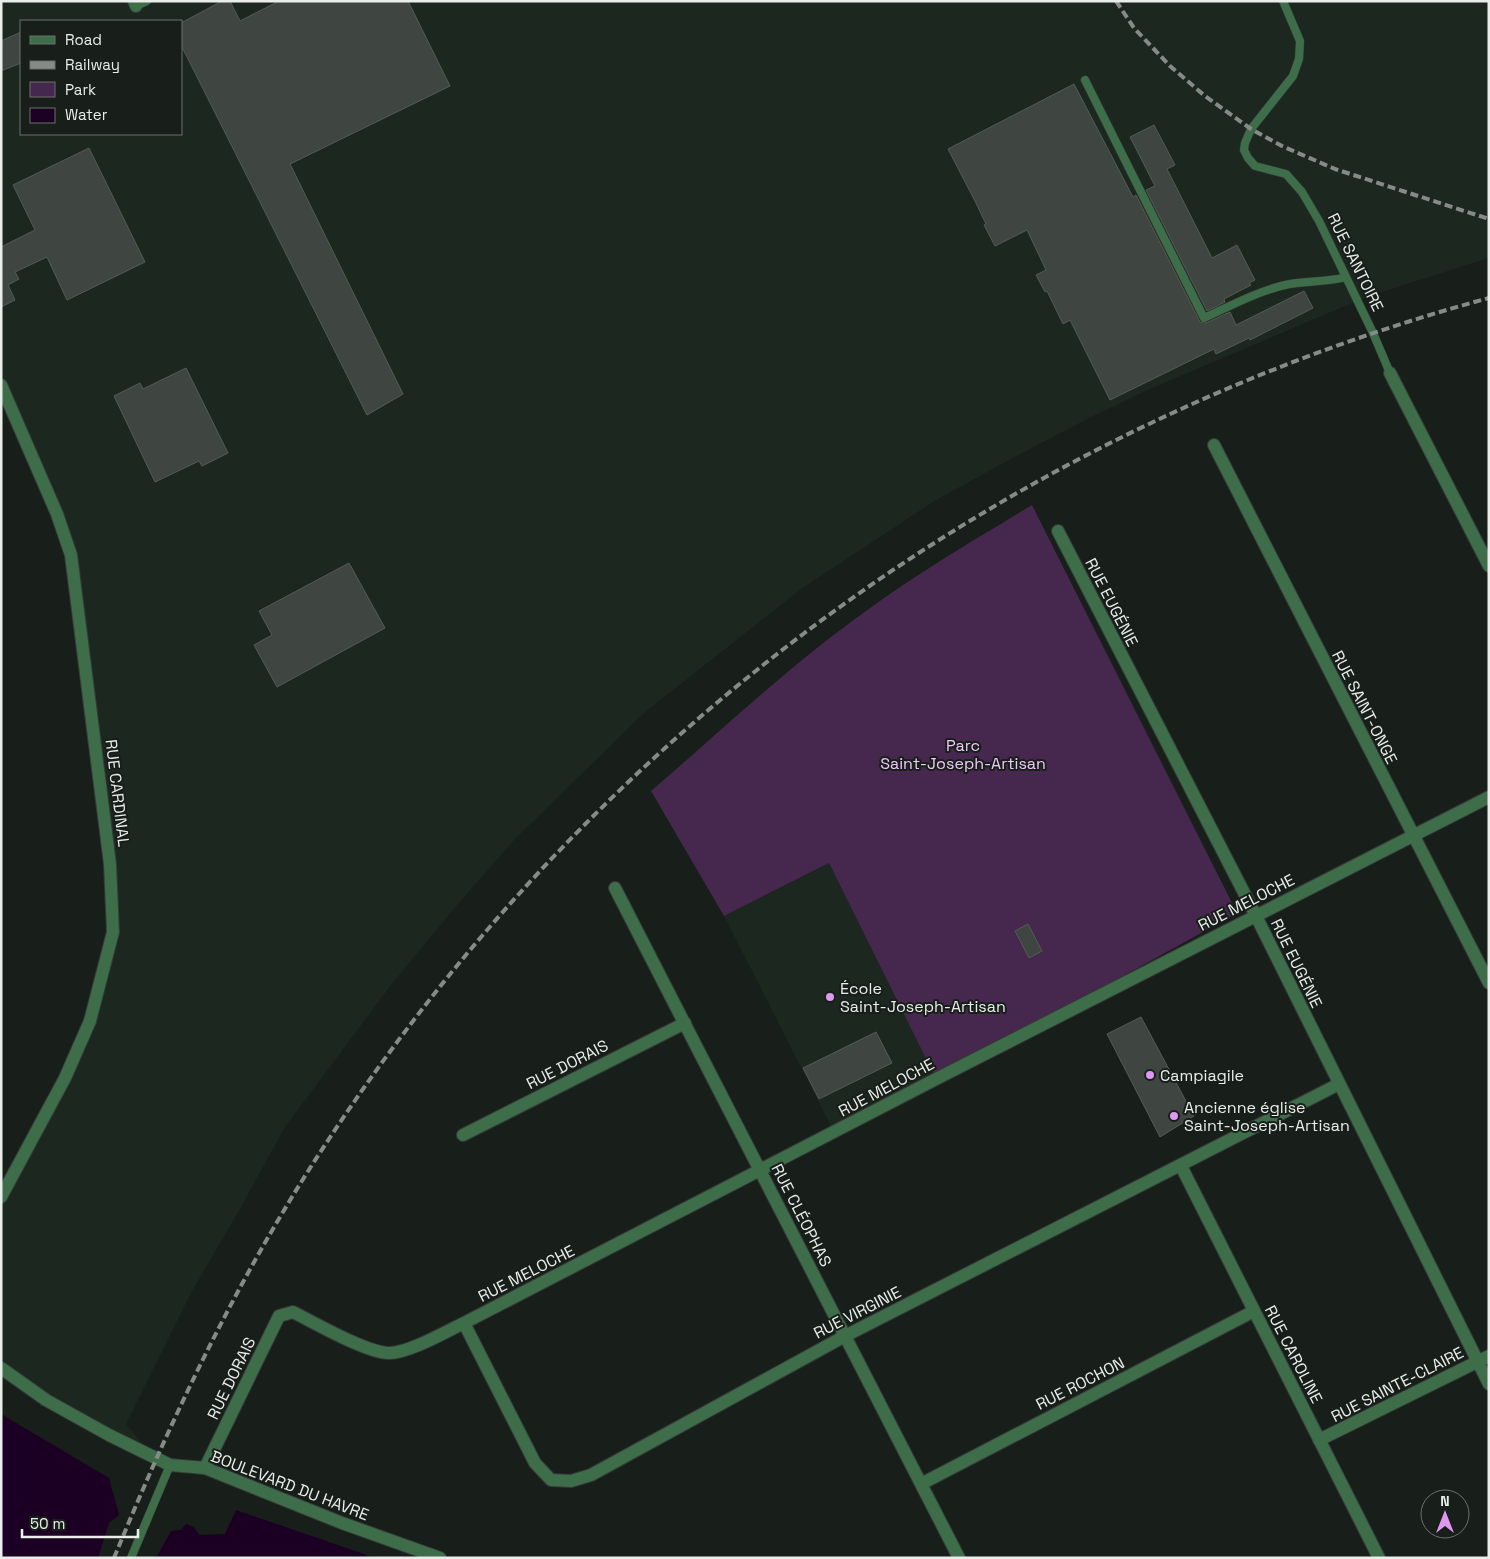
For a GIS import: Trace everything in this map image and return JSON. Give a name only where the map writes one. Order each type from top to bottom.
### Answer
[{"type":"street","name":"RUE SANTOIRE","points":[[1390,373],[1489,566]]},
{"type":"street","name":"RUE CARDINAL","points":[[1,385],[57,514],[71,555],[110,864],[114,932],[90,1021],[65,1078],[1,1197]]},
{"type":"street","name":"RUE SAINT-ONGE","points":[[1214,445],[1412,836],[1489,983]]},
{"type":"street","name":"RUE EUGÉNIE","points":[[1058,532],[1483,1359],[1489,1384]]},
{"type":"street","name":"RUE MELOCHE","points":[[293,1312],[368,1348],[388,1353],[407,1349],[464,1323],[936,1079],[1489,797]]},
{"type":"street","name":"RUE CLÉOPHAS","points":[[615,888],[959,1558]]},
{"type":"street","name":"RUE DORAIS","points":[[463,1135],[685,1023]]},
{"type":"street","name":"RUE VIRGINIE","points":[[464,1323],[535,1463],[551,1480],[572,1481],[591,1475],[845,1336],[1340,1084]]},
{"type":"street","name":"RUE CAROLINE","points":[[1181,1166],[1379,1558]]},
{"type":"street","name":"RUE ROCHON","points":[[921,1484],[1254,1311]]},
{"type":"street","name":"RUE DORAIS","points":[[206,1468],[279,1316],[293,1312]]},
{"type":"street","name":"RUE SAINTE-CLAIRE","points":[[1319,1440],[1483,1359]]},
{"type":"street","name":"BOULEVARD DU HAVRE","points":[[1,1368],[46,1400],[170,1466],[206,1468],[342,1523],[440,1558]]},
{"type":"lane","name":"RUE SANTOIRE","points":[[1284,1],[1300,41],[1299,59],[1293,76],[1252,129],[1245,143],[1244,150],[1255,166],[1286,174],[1302,192],[1319,221],[1374,333],[1390,373]]},
{"type":"lane","points":[[1085,80],[1204,318],[1265,291],[1299,282],[1331,281],[1346,277]]},
{"type":"lane","points":[[132,1558],[170,1466]]},
{"type":"shaded area","points":[[1,1],[1489,1],[1489,258],[1372,295],[1312,320],[1150,389],[1089,418],[1009,460],[936,500],[801,589],[644,713],[514,840],[452,911],[391,985],[285,1127],[192,1291],[126,1424],[155,1459],[1,1368],[1,1197],[65,1078],[113,932],[71,555],[1,385]]},
{"type":"shaded area","name":"École Saint-Joseph-Artisan","points":[[829,863],[936,1079],[834,1132],[724,916]]},
{"type":"green space","name":"Parc Saint-Joseph-Artisan","points":[[1032,505],[1235,909],[1232,916],[936,1079],[829,863],[724,916],[651,791],[810,653],[927,569]]},
{"type":"water","points":[[1,1414],[109,1478],[119,1515],[109,1523],[98,1558],[1,1558]]},
{"type":"water","points":[[236,1510],[372,1558],[156,1558],[171,1531],[181,1530],[186,1524],[194,1527],[199,1535],[225,1534]]},
{"type":"building","points":[[222,1],[230,1],[240,21],[279,1],[408,1],[450,86],[290,164],[403,394],[367,415],[182,47],[182,22]]},
{"type":"building","points":[[20,32],[20,63],[1,71],[1,41]]},
{"type":"building","points":[[1074,84],[1133,197],[1136,195],[1200,322],[1206,323],[1230,312],[1236,325],[1304,291],[1313,308],[1250,340],[1249,338],[1216,354],[1214,349],[1110,400],[1070,320],[1063,324],[1047,291],[1045,292],[1036,275],[1046,270],[1027,230],[995,246],[984,225],[986,224],[975,201],[948,149]]},
{"type":"building","points":[[1154,125],[1175,165],[1167,169],[1212,258],[1237,245],[1255,280],[1249,283],[1251,285],[1224,299],[1225,302],[1207,311],[1146,190],[1155,186],[1130,137]]},
{"type":"building","points":[[89,148],[145,262],[67,300],[47,257],[15,272],[19,279],[8,285],[15,300],[1,307],[1,247],[35,230],[13,185]]},
{"type":"building","points":[[186,368],[228,453],[202,466],[199,461],[155,482],[114,396],[140,383],[143,389]]},
{"type":"building","points":[[349,563],[385,628],[277,687],[254,645],[272,635],[259,611]]},
{"type":"building","points":[[1028,924],[1042,951],[1029,958],[1015,931]]},
{"type":"building","name":"Campiagile","points":[[1141,1017],[1194,1116],[1160,1137],[1107,1034]]},
{"type":"building","points":[[876,1032],[892,1063],[819,1099],[803,1068]]},
{"type":"railway","points":[[1116,1],[1134,28],[1170,66],[1205,96],[1251,129],[1282,146],[1335,169],[1489,219]]},
{"type":"railway","points":[[114,1558],[155,1462],[199,1367],[247,1274],[300,1184],[409,1027],[530,881],[665,748],[811,628],[967,523],[1132,432],[1307,357],[1489,298]]},
{"type":"place","name":"École Saint-Joseph-Artisan","points":[[830,997]]},
{"type":"place","name":"Campiagile","points":[[1150,1075]]},
{"type":"place","name":"Ancienne église Saint-Joseph-Artisan","points":[[1174,1116]]}]
